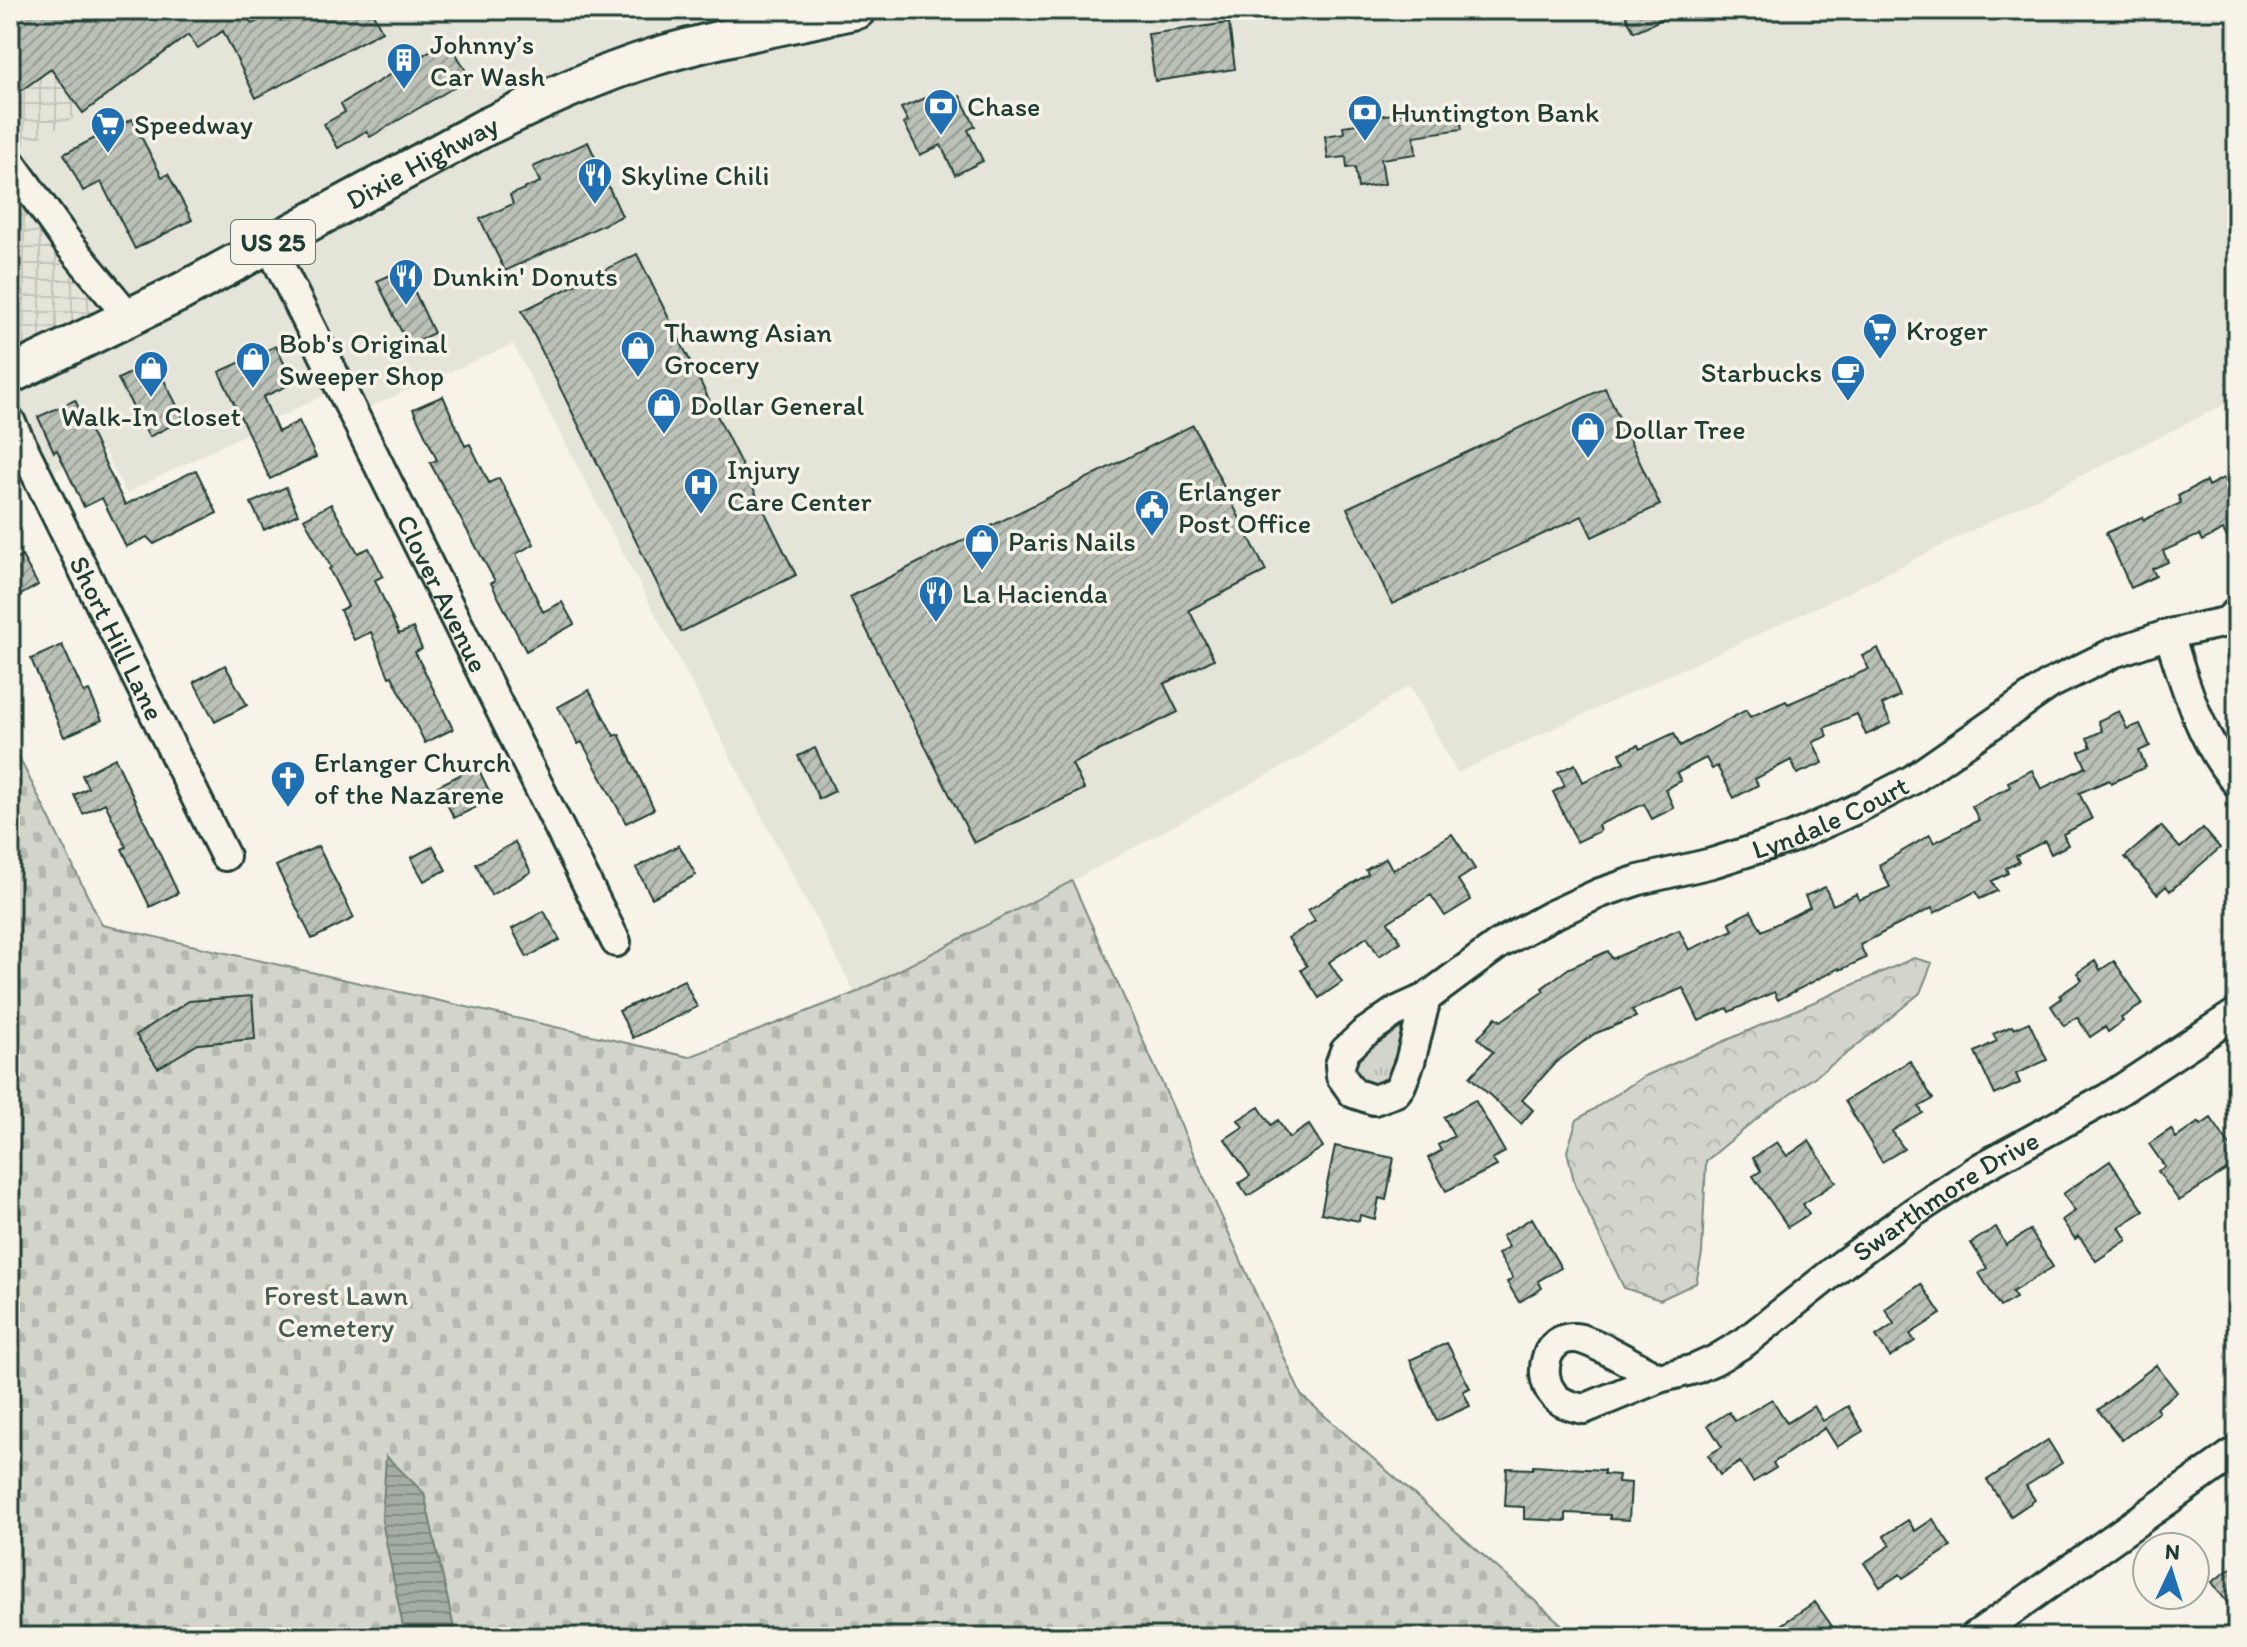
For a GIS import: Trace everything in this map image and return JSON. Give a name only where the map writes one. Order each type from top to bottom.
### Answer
[{"type":"main road","name":"Dixie Highway","points":[[10,375],[129,317],[484,128],[569,90],[652,57],[857,10]]},
{"type":"street","points":[[10,162],[68,243],[129,317]]},
{"type":"street","name":"Clover Avenue","points":[[269,244],[616,942]]},
{"type":"street","name":"Short Hill Lane","points":[[10,421],[225,856]]},
{"type":"street","name":"Lyndale Court","points":[[1426,998],[1499,944],[1550,916],[1600,893],[1639,880],[1745,854],[1791,838],[1912,780],[2050,684],[2113,653],[2169,634],[2233,621]]},
{"type":"street","points":[[2169,634],[2193,704],[2212,746],[2237,783]]},
{"type":"street","name":"Swarthmore Drive","points":[[1659,1378],[1695,1369],[1745,1342],[1914,1212],[1982,1167],[2108,1098],[2237,1013]]},
{"type":"street","points":[[1974,1637],[2237,1451]]},
{"type":"shaded area","points":[[10,10],[167,50],[83,113],[10,154]]},
{"type":"shaded area","points":[[137,10],[2237,10],[2237,398],[1847,593],[1457,773],[1410,685],[1301,757],[1072,881],[855,993],[513,344],[354,414],[340,387],[126,493],[104,451],[38,478],[10,421],[10,154],[83,113]]},
{"type":"shaded area","points":[[10,162],[129,317],[10,375]]},
{"type":"shaded area","points":[[386,1456],[424,1493],[456,1637],[405,1637],[382,1521]]},
{"type":"green space","name":"Forest Lawn Cemetery","points":[[10,739],[102,925],[689,1057],[855,993],[1072,881],[1301,1395],[1576,1637],[25,1637],[10,1617]]},
{"type":"green space","points":[[1914,958],[1932,963],[1920,993],[1849,1052],[1764,1113],[1706,1161],[1702,1254],[1696,1283],[1660,1300],[1624,1288],[1575,1185],[1567,1151],[1577,1120],[1643,1077]]},
{"type":"green space","points":[[1416,1011],[1385,1087],[1360,1087],[1350,1059]]},
{"type":"building","points":[[10,10],[241,10],[252,24],[279,10],[371,10],[382,31],[256,98],[223,31],[198,48],[188,35],[83,113],[51,69],[19,92],[10,80]]},
{"type":"building","points":[[1623,10],[1682,10],[1634,32]]},
{"type":"building","points":[[1229,23],[1235,69],[1155,81],[1148,34]]},
{"type":"building","name":"Johnny’s Car Wash","points":[[448,40],[468,79],[370,137],[366,131],[338,148],[324,124],[345,112],[341,104]]},
{"type":"building","name":"Chase","points":[[933,95],[938,106],[960,96],[975,126],[968,130],[983,161],[955,175],[941,145],[920,155],[904,123],[908,121],[901,108]]},
{"type":"building","name":"Huntington Bank","points":[[1458,105],[1462,129],[1414,136],[1416,154],[1381,159],[1385,184],[1358,188],[1355,167],[1347,168],[1346,157],[1328,159],[1325,136],[1344,133],[1343,126],[1371,122],[1370,117]]},
{"type":"building","points":[[132,119],[162,177],[168,174],[192,220],[135,249],[101,182],[83,191],[64,154]]},
{"type":"building","points":[[588,142],[622,216],[505,271],[480,219],[513,204],[510,195],[540,182],[533,167]]},
{"type":"building","points":[[637,254],[796,575],[681,632],[522,311]]},
{"type":"building","name":"Dunkin' Donuts","points":[[404,269],[434,333],[408,345],[377,281]]},
{"type":"building","points":[[276,346],[293,383],[263,397],[278,432],[299,421],[316,457],[270,479],[219,372]]},
{"type":"building","name":"Walk-In Closet","points":[[154,361],[184,419],[149,437],[118,379]]},
{"type":"building","points":[[1605,388],[1660,505],[1592,537],[1582,516],[1392,604],[1347,508]]},
{"type":"building","points":[[443,396],[465,446],[470,444],[489,483],[499,478],[534,544],[516,554],[543,612],[562,602],[574,624],[526,651],[491,583],[495,581],[430,463],[437,460],[413,409]]},
{"type":"building","points":[[75,400],[125,505],[196,470],[217,513],[154,544],[147,537],[126,547],[102,498],[84,507],[38,417]]},
{"type":"building","points":[[1193,425],[1266,571],[1189,610],[1214,659],[1164,684],[1178,712],[1072,764],[1084,789],[974,843],[850,597]]},
{"type":"building","points":[[2223,478],[2237,504],[2237,555],[2223,530],[2202,541],[2199,535],[2163,551],[2168,562],[2152,569],[2156,576],[2131,588],[2106,533],[2181,503],[2178,496],[2206,481],[2208,486]]},
{"type":"building","points":[[286,487],[298,514],[264,530],[251,503]]},
{"type":"building","points":[[331,504],[358,553],[369,548],[383,576],[375,580],[399,634],[413,628],[422,649],[415,652],[453,729],[425,743],[392,676],[389,677],[371,632],[354,640],[340,610],[348,606],[329,569],[331,567],[304,519]]},
{"type":"building","points":[[22,556],[38,585],[10,601],[10,563]]},
{"type":"building","points":[[62,645],[84,693],[89,691],[102,720],[64,737],[31,659]]},
{"type":"building","points":[[1878,648],[1900,696],[1882,705],[1891,723],[1866,735],[1857,714],[1824,728],[1828,736],[1813,742],[1823,763],[1797,774],[1791,760],[1755,779],[1758,785],[1734,798],[1717,766],[1712,769],[1706,758],[1677,773],[1681,781],[1665,789],[1674,808],[1652,819],[1644,804],[1598,825],[1600,831],[1577,842],[1553,792],[1565,786],[1558,772],[1575,764],[1583,782],[1624,762],[1620,753],[1638,745],[1640,749],[1674,733],[1680,746],[1746,710],[1750,717],[1869,669],[1862,656]]},
{"type":"building","points":[[225,665],[247,705],[215,722],[194,682]]},
{"type":"building","points":[[589,690],[614,736],[619,734],[654,809],[626,823],[582,742],[578,744],[558,707]]},
{"type":"building","points":[[2119,711],[2127,729],[2140,724],[2150,746],[2139,751],[2146,767],[2079,793],[2092,819],[2063,834],[2068,845],[2051,854],[2045,841],[2016,856],[2019,862],[2006,868],[2008,873],[1992,881],[1997,891],[1980,899],[1976,891],[1934,913],[1932,908],[1860,945],[1866,958],[1839,968],[1778,1000],[1774,992],[1729,1012],[1727,1008],[1699,1021],[1683,988],[1632,1010],[1636,1017],[1594,1034],[1555,1063],[1522,1100],[1533,1110],[1521,1124],[1470,1077],[1493,1052],[1478,1038],[1496,1017],[1501,1021],[1544,991],[1542,988],[1569,968],[1608,951],[1612,959],[1679,930],[1689,950],[1733,930],[1729,922],[1751,911],[1762,931],[1810,907],[1805,896],[1825,887],[1833,905],[1856,894],[1859,900],[1890,887],[1879,865],[1930,835],[1934,843],[1979,820],[1972,806],[2010,787],[2008,782],[2032,770],[2041,789],[2086,767],[2079,752],[2091,747],[2087,738],[2102,731],[2098,721]]},
{"type":"building","points":[[815,748],[835,791],[819,799],[798,756]]},
{"type":"building","points":[[115,758],[178,893],[150,907],[122,849],[126,847],[105,803],[83,814],[74,795],[88,788],[82,775]]},
{"type":"building","points":[[477,766],[493,799],[454,818],[438,786]]},
{"type":"building","points":[[2161,826],[2180,848],[2203,828],[2220,848],[2170,891],[2166,886],[2157,894],[2125,857]]},
{"type":"building","points":[[1452,834],[1475,869],[1458,880],[1471,900],[1445,916],[1431,895],[1388,922],[1401,942],[1379,956],[1367,937],[1329,962],[1342,982],[1319,998],[1301,970],[1307,966],[1288,938],[1315,921],[1308,910],[1368,874],[1366,870],[1386,858],[1393,870]]},
{"type":"building","points":[[515,842],[531,872],[491,895],[476,864]]},
{"type":"building","points":[[679,845],[696,875],[652,898],[636,868]]},
{"type":"building","name":"Erlanger Church of the Nazarene","points":[[318,846],[354,918],[312,939],[276,866]]},
{"type":"building","points":[[433,846],[446,870],[424,881],[411,858]]},
{"type":"building","points":[[544,911],[560,940],[527,957],[512,929]]},
{"type":"building","points":[[2095,961],[2100,970],[2114,961],[2143,1004],[2121,1018],[2123,1021],[2108,1032],[2105,1027],[2090,1037],[2077,1017],[2064,1026],[2051,1006],[2062,998],[2060,995],[2082,980],[2077,973]]},
{"type":"building","points":[[684,980],[697,1007],[633,1038],[619,1011]]},
{"type":"building","points":[[252,996],[255,1039],[198,1044],[158,1068],[136,1035],[189,1001]]},
{"type":"building","points":[[2029,1022],[2047,1060],[2016,1074],[2020,1083],[1995,1095],[1975,1052],[1997,1041],[1993,1034]]},
{"type":"building","points":[[1910,1061],[1933,1099],[1919,1107],[1923,1113],[1892,1131],[1904,1149],[1882,1162],[1845,1101]]},
{"type":"building","points":[[1475,1100],[1505,1152],[1492,1159],[1497,1166],[1446,1191],[1428,1158],[1441,1151],[1438,1145],[1454,1136],[1444,1117]]},
{"type":"building","points":[[1259,1107],[1271,1125],[1278,1120],[1289,1138],[1309,1125],[1323,1147],[1248,1196],[1239,1183],[1250,1176],[1225,1139],[1243,1127],[1238,1120]]},
{"type":"building","points":[[2211,1118],[2237,1156],[2237,1163],[2179,1201],[2158,1171],[2165,1167],[2149,1144],[2171,1129],[2176,1138],[2199,1122],[2201,1125]]},
{"type":"building","points":[[1809,1141],[1836,1182],[1803,1204],[1809,1214],[1788,1227],[1753,1176],[1761,1171],[1753,1158],[1777,1142],[1787,1156]]},
{"type":"building","points":[[1335,1146],[1394,1158],[1386,1200],[1379,1198],[1375,1219],[1360,1215],[1359,1221],[1321,1213]]},
{"type":"building","points":[[2110,1161],[2144,1211],[2119,1227],[2127,1240],[2096,1261],[2079,1236],[2075,1239],[2062,1220],[2075,1211],[2063,1194]]},
{"type":"building","points":[[1532,1218],[1561,1268],[1538,1281],[1542,1288],[1519,1302],[1507,1282],[1513,1278],[1498,1254],[1509,1247],[1502,1236]]},
{"type":"building","points":[[1996,1227],[2006,1245],[2030,1230],[2053,1267],[2012,1292],[2016,1298],[2000,1307],[1979,1273],[1987,1268],[1971,1243]]},
{"type":"building","points":[[1921,1284],[1941,1314],[1910,1334],[1915,1341],[1890,1357],[1876,1336],[1894,1324],[1885,1309]]},
{"type":"building","points":[[1447,1343],[1470,1388],[1463,1391],[1470,1406],[1437,1421],[1410,1360]]},
{"type":"building","points":[[2156,1365],[2177,1392],[2156,1408],[2159,1412],[2122,1440],[2098,1410]]},
{"type":"building","points":[[1772,1399],[1787,1423],[1814,1406],[1823,1421],[1848,1406],[1863,1431],[1837,1447],[1825,1428],[1773,1463],[1776,1468],[1753,1482],[1740,1462],[1720,1475],[1708,1455],[1722,1447],[1708,1425],[1729,1412],[1735,1421]]},
{"type":"building","points":[[2048,1440],[2062,1463],[2026,1486],[2035,1500],[2011,1516],[1987,1480]]},
{"type":"building","points":[[1533,1466],[1604,1470],[1604,1474],[1619,1475],[1618,1482],[1631,1483],[1629,1520],[1610,1519],[1610,1515],[1566,1513],[1566,1521],[1524,1519],[1524,1507],[1505,1506],[1507,1468],[1533,1469]]},
{"type":"building","points":[[1933,1519],[1951,1547],[1903,1578],[1900,1574],[1880,1587],[1864,1563],[1891,1545],[1884,1536],[1908,1520],[1915,1531]]},
{"type":"building","points":[[2237,1564],[2237,1616],[2212,1582]]},
{"type":"building","points":[[1815,1602],[1834,1629],[1822,1637],[1763,1637]]},
{"type":"place","name":"Johnny’s Car Wash","points":[[404,91]]},
{"type":"place","name":"Chase","points":[[941,137]]},
{"type":"place","name":"Huntington Bank","points":[[1365,143]]},
{"type":"place","name":"Speedway","points":[[108,155]]},
{"type":"place","name":"Skyline Chili","points":[[595,206]]},
{"type":"place","name":"Dunkin' Donuts","points":[[406,307]]},
{"type":"place","name":"Kroger","points":[[1880,361]]},
{"type":"place","name":"Thawng Asian Grocery","points":[[638,379]]},
{"type":"place","name":"Bob's Original Sweeper Shop","points":[[253,390]]},
{"type":"place","name":"Walk-In Closet","points":[[151,399]]},
{"type":"place","name":"Starbucks","points":[[1848,403]]},
{"type":"place","name":"Dollar General","points":[[664,436]]},
{"type":"place","name":"Dollar Tree","points":[[1588,460]]},
{"type":"place","name":"Injury Care Center","points":[[701,516]]},
{"type":"place","name":"Erlanger Post Office","points":[[1152,538]]},
{"type":"place","name":"Paris Nails","points":[[982,572]]},
{"type":"place","name":"La Hacienda","points":[[936,624]]},
{"type":"place","name":"Erlanger Church of the Nazarene","points":[[288,809]]}]
